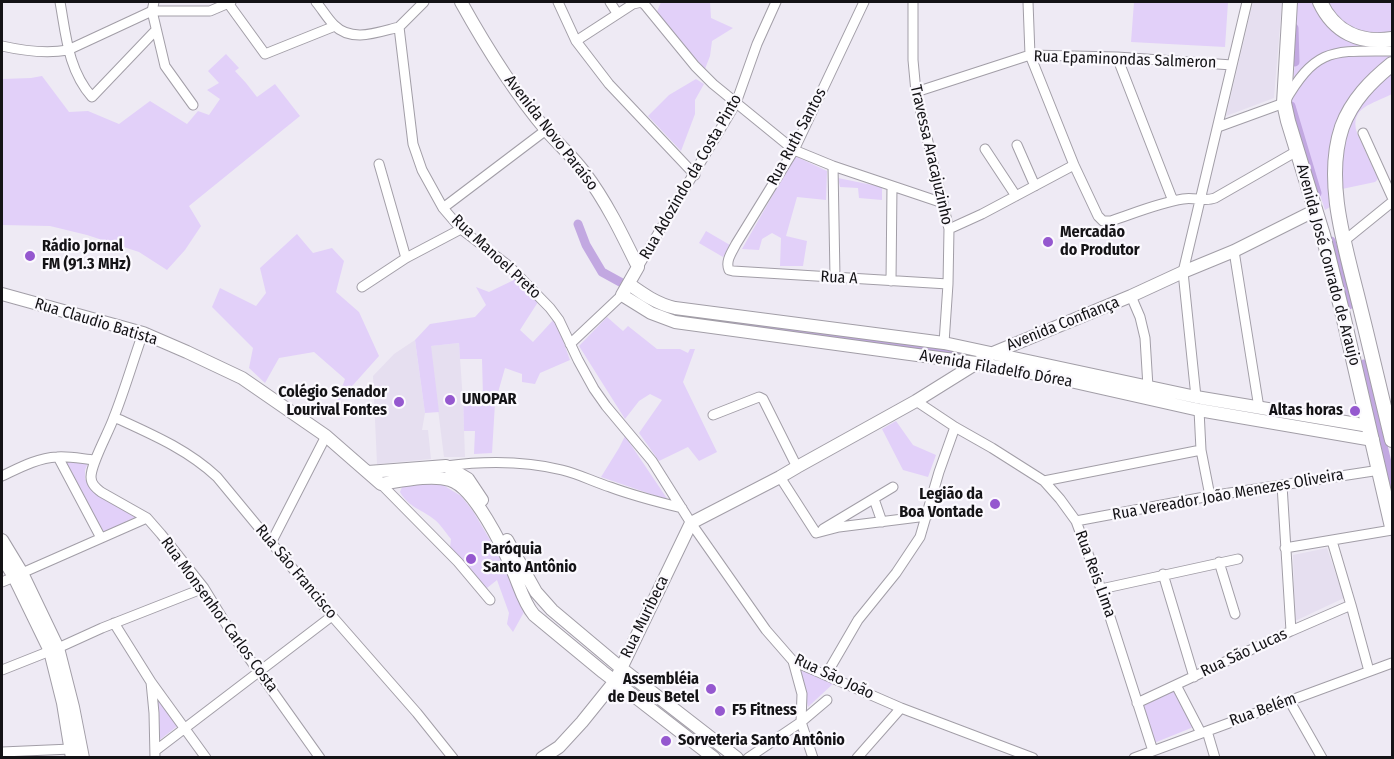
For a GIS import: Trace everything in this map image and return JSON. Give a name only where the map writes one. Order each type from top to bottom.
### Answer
[{"type":"main road","name":"Avenida José Conrado de Araujo","points":[[1290,2],[1284,103],[1316,210],[1342,311],[1392,528]]},
{"type":"main road","points":[[1320,2],[1333,22],[1347,33],[1371,39],[1392,39]]},
{"type":"main road","name":"Avenida José Conrado de Araujo","points":[[1392,64],[1362,92],[1346,118],[1338,145],[1335,176],[1344,241],[1390,417],[1392,440]]},
{"type":"main road","points":[[1342,311],[1371,351]]},
{"type":"street","points":[[60,2],[68,50],[77,76],[92,97],[155,31]]},
{"type":"street","points":[[2,46],[36,52],[68,50],[152,6],[211,6],[230,2],[265,54],[335,26]]},
{"type":"street","points":[[316,2],[335,26],[346,33],[363,35],[399,27],[424,2]]},
{"type":"street","name":"Avenida Novo Paraíso","points":[[461,2],[501,68],[546,130],[584,171],[603,201],[638,267]]},
{"type":"street","points":[[558,2],[576,41],[614,90],[695,175]]},
{"type":"street","points":[[610,2],[617,13]]},
{"type":"street","points":[[576,41],[637,2],[645,4],[705,76],[794,150],[833,166],[943,203]]},
{"type":"street","name":"Rua Adozindo da Costa Pinto","points":[[625,289],[736,103],[757,44],[776,2]]},
{"type":"street","name":"Rua Ruth Santos","points":[[729,270],[728,262],[736,244],[794,150],[864,2]]},
{"type":"street","name":"Travessa Aracajuzinho","points":[[913,2],[913,60],[916,92],[949,230],[944,344]]},
{"type":"street","points":[[1028,2],[1030,55],[1074,165],[1101,220],[1105,222],[1188,198],[1209,200],[1215,198],[1297,151]]},
{"type":"street","points":[[1196,397],[1183,272],[1247,2]]},
{"type":"street","points":[[152,6],[155,31],[165,66],[193,105]]},
{"type":"street","name":"Rua Manoel Preto","points":[[399,27],[413,144],[422,170],[442,208],[461,229],[508,266],[559,320],[594,388],[606,406],[652,461],[691,523]]},
{"type":"street","points":[[1218,126],[1284,103],[1302,74],[1322,58],[1352,51],[1392,51]]},
{"type":"street","name":"Rua Epaminondas Salmeron","points":[[916,92],[1030,55],[1117,57],[1232,65]]},
{"type":"street","points":[[1117,57],[1173,201]]},
{"type":"street","points":[[442,208],[546,130]]},
{"type":"street","points":[[1363,133],[1389,179],[1392,197]]},
{"type":"street","points":[[1017,145],[1035,186]]},
{"type":"street","points":[[985,149],[1016,196]]},
{"type":"street","points":[[379,164],[406,258]]},
{"type":"street","points":[[949,230],[1074,165]]},
{"type":"street","points":[[833,166],[835,277]]},
{"type":"street","points":[[891,281],[892,186]]},
{"type":"street","points":[[1344,241],[1392,202]]},
{"type":"street","name":"Avenida Confiança","points":[[691,523],[780,477],[916,401],[992,354],[1131,296],[1316,210]]},
{"type":"street","points":[[362,287],[406,258],[461,229]]},
{"type":"street","points":[[1234,250],[1259,408]]},
{"type":"street","name":"Rua A","points":[[729,270],[948,284]]},
{"type":"street","points":[[570,344],[625,289]]},
{"type":"street","name":"Avenida Filadelfo Dórea","points":[[625,289],[675,308],[944,344],[1371,433]]},
{"type":"street","name":"Avenida Filadelfo Dórea","points":[[625,289],[651,313],[675,322],[977,363],[1048,376],[1199,410],[1371,433]]},
{"type":"street","name":"Rua Claudio Batista","points":[[2,294],[143,333],[242,378],[327,436],[381,484]]},
{"type":"street","points":[[1131,296],[1140,317],[1145,338],[1148,387]]},
{"type":"street","points":[[2,476],[34,462],[58,457],[96,460],[114,417],[143,333]]},
{"type":"street","points":[[713,416],[759,397],[763,399],[797,467]]},
{"type":"street","name":"Rua Reis Lima","points":[[916,401],[1044,481],[1076,521],[1101,589],[1153,751]]},
{"type":"street","points":[[1199,410],[1202,450],[1210,496]]},
{"type":"street","name":"Rua São Francisco","points":[[114,417],[166,441],[200,462],[228,489],[453,758]]},
{"type":"street","points":[[826,675],[865,609],[896,573],[920,537],[955,427]]},
{"type":"street","points":[[271,543],[327,436]]},
{"type":"street","points":[[1044,481],[1202,450]]},
{"type":"street","points":[[58,457],[101,538]]},
{"type":"street","name":"Rua Monsenhor Carlos Costa","points":[[96,460],[91,476],[94,486],[147,518],[204,588],[234,637],[320,758]]},
{"type":"street","points":[[368,472],[477,463],[549,467],[564,470],[636,496],[682,508]]},
{"type":"street","points":[[446,465],[465,476],[473,486],[508,542],[531,585],[543,601],[621,668],[737,758]]},
{"type":"street","name":"Rua Vereador João Menezes Oliveira","points":[[1076,521],[1210,496],[1380,470]]},
{"type":"street","points":[[780,477],[816,532]]},
{"type":"street","points":[[381,484],[428,478],[448,479],[460,485],[486,518],[507,556],[530,610],[539,620],[714,758]]},
{"type":"street","points":[[381,484],[458,562],[490,600]]},
{"type":"street","points":[[1282,485],[1291,631]]},
{"type":"street","points":[[816,532],[893,487]]},
{"type":"street","points":[[874,499],[882,522]]},
{"type":"street","points":[[816,532],[927,516]]},
{"type":"street","points":[[2,582],[147,518]]},
{"type":"street","name":"Rua Muribeca","points":[[542,758],[560,752],[615,681],[691,523]]},
{"type":"street","name":"Rua São João","points":[[691,523],[766,630],[792,662],[901,708],[1033,758]]},
{"type":"street","points":[[1285,548],[1392,528]]},
{"type":"street","points":[[2,540],[54,650],[73,707],[83,758]]},
{"type":"street","points":[[1332,541],[1368,671]]},
{"type":"street","points":[[2,557],[18,575]]},
{"type":"street","points":[[1101,589],[1238,559]]},
{"type":"street","points":[[1219,562],[1235,614]]},
{"type":"street","points":[[1163,574],[1194,677]]},
{"type":"street","points":[[2,670],[204,588]]},
{"type":"street","name":"Rua São Lucas","points":[[1137,703],[1351,605]]},
{"type":"street","points":[[155,754],[186,727],[332,616]]},
{"type":"street","points":[[114,623],[151,681],[206,758]]},
{"type":"street","points":[[2,752],[72,753],[54,650]]},
{"type":"street","points":[[792,662],[802,694],[801,722],[813,758]]},
{"type":"street","name":"Rua Belém","points":[[1134,758],[1392,663]]},
{"type":"street","points":[[151,681],[155,754]]},
{"type":"street","points":[[1176,685],[1204,732],[1215,758]]},
{"type":"street","points":[[748,758],[801,722],[827,700]]},
{"type":"street","points":[[1289,700],[1322,758]]},
{"type":"street","points":[[857,758],[901,708]]},
{"type":"shaded area","points":[[661,2],[710,2],[711,18],[733,28],[712,41],[705,69],[656,14]]},
{"type":"shaded area","points":[[1134,2],[1228,2],[1225,47],[1131,42]]},
{"type":"shaded area","points":[[1253,2],[1282,2],[1274,98],[1226,116]]},
{"type":"shaded area","points":[[1296,2],[1392,2],[1392,94],[1364,108],[1356,117],[1355,124],[1378,179],[1375,182],[1328,190],[1330,207],[1325,210],[1291,106],[1295,62]]},
{"type":"shaded area","points":[[226,54],[239,68],[235,71],[257,97],[275,84],[300,116],[189,206],[201,226],[185,250],[167,270],[139,252],[87,235],[50,226],[2,225],[2,79],[42,76],[69,112],[88,111],[119,124],[150,101],[187,124],[198,111],[209,115],[220,99],[207,90],[219,83],[208,71]]},
{"type":"shaded area","points":[[696,79],[704,84],[695,100],[695,114],[681,151],[648,116],[669,95]]},
{"type":"shaded area","points":[[795,156],[827,171],[826,200],[797,197],[786,236],[807,241],[803,266],[780,266],[781,238],[772,233],[762,239],[759,250],[742,249]]},
{"type":"shaded area","points":[[838,178],[882,187],[882,200],[859,198],[858,188],[840,187]]},
{"type":"shaded area","points":[[706,231],[730,245],[723,257],[699,243]]},
{"type":"shaded area","points":[[297,234],[313,253],[332,248],[344,261],[336,292],[359,312],[379,356],[336,404],[345,379],[314,352],[279,358],[265,383],[249,368],[253,348],[212,307],[220,288],[256,306],[266,293],[260,268]]},
{"type":"shaded area","points":[[516,279],[538,302],[520,330],[533,342],[555,318],[570,360],[540,373],[535,384],[522,382],[522,374],[505,368],[495,403],[492,453],[474,454],[475,431],[464,431],[463,398],[483,397],[482,359],[460,359],[459,343],[431,346],[439,412],[425,413],[415,340],[430,324],[475,317],[486,305],[476,287],[489,292]]},
{"type":"shaded area","points":[[607,317],[623,331],[628,326],[657,349],[680,349],[688,353],[690,349],[695,349],[683,382],[717,452],[699,461],[688,447],[659,461],[639,433],[662,400],[650,394],[639,401],[625,419],[579,346]]},
{"type":"shaded area","name":"Colégio Senador Lourival Fontes","points":[[415,340],[425,413],[422,430],[428,430],[431,459],[377,464],[373,376],[394,354]]},
{"type":"shaded area","name":"UNOPAR","points":[[459,343],[465,457],[444,457],[430,346]]},
{"type":"shaded area","points":[[896,421],[913,445],[936,455],[928,477],[903,470],[882,429]]},
{"type":"shaded area","points":[[625,436],[668,500],[601,477]]},
{"type":"shaded area","points":[[60,459],[88,463],[85,479],[104,498],[142,519],[99,534]]},
{"type":"shaded area","points":[[427,482],[443,485],[461,496],[473,511],[503,562],[513,581],[524,612],[513,632],[507,624],[509,613],[497,580],[487,588],[474,577],[450,548],[451,539],[439,524],[411,505],[400,492],[402,487],[409,483]]},
{"type":"shaded area","points":[[1327,548],[1344,598],[1295,621],[1293,555]]},
{"type":"shaded area","points":[[799,668],[835,682],[808,707]]},
{"type":"shaded area","points":[[1179,686],[1196,726],[1154,743],[1138,703]]},
{"type":"shaded area","points":[[157,698],[180,724],[157,742]]},
{"type":"waterway","points":[[1294,28],[1295,62]]},
{"type":"waterway","points":[[1291,106],[1317,193]]},
{"type":"waterway","points":[[578,224],[586,245],[602,272],[631,291]]},
{"type":"waterway","points":[[1331,241],[1349,305]]},
{"type":"waterway","points":[[647,302],[669,315],[963,352]]},
{"type":"waterway","points":[[1364,364],[1392,484]]},
{"type":"place","name":"Mercadão do Produtor","points":[[1048,242]]},
{"type":"place","name":"Rádio Jornal FM (91.3 MHz)","points":[[30,256]]},
{"type":"place","name":"UNOPAR","points":[[450,400]]},
{"type":"place","name":"Colégio Senador Lourival Fontes","points":[[399,402]]},
{"type":"place","name":"Altas horas","points":[[1355,411]]},
{"type":"place","name":"Legião da Boa Vontade","points":[[995,504]]},
{"type":"place","name":"Paróquia Santo Antônio","points":[[471,559]]},
{"type":"place","name":"Assembléia de Deus Betel","points":[[711,689]]},
{"type":"place","name":"F5 Fitness","points":[[720,711]]},
{"type":"place","name":"Sorveteria Santo Antônio","points":[[666,741]]}]
